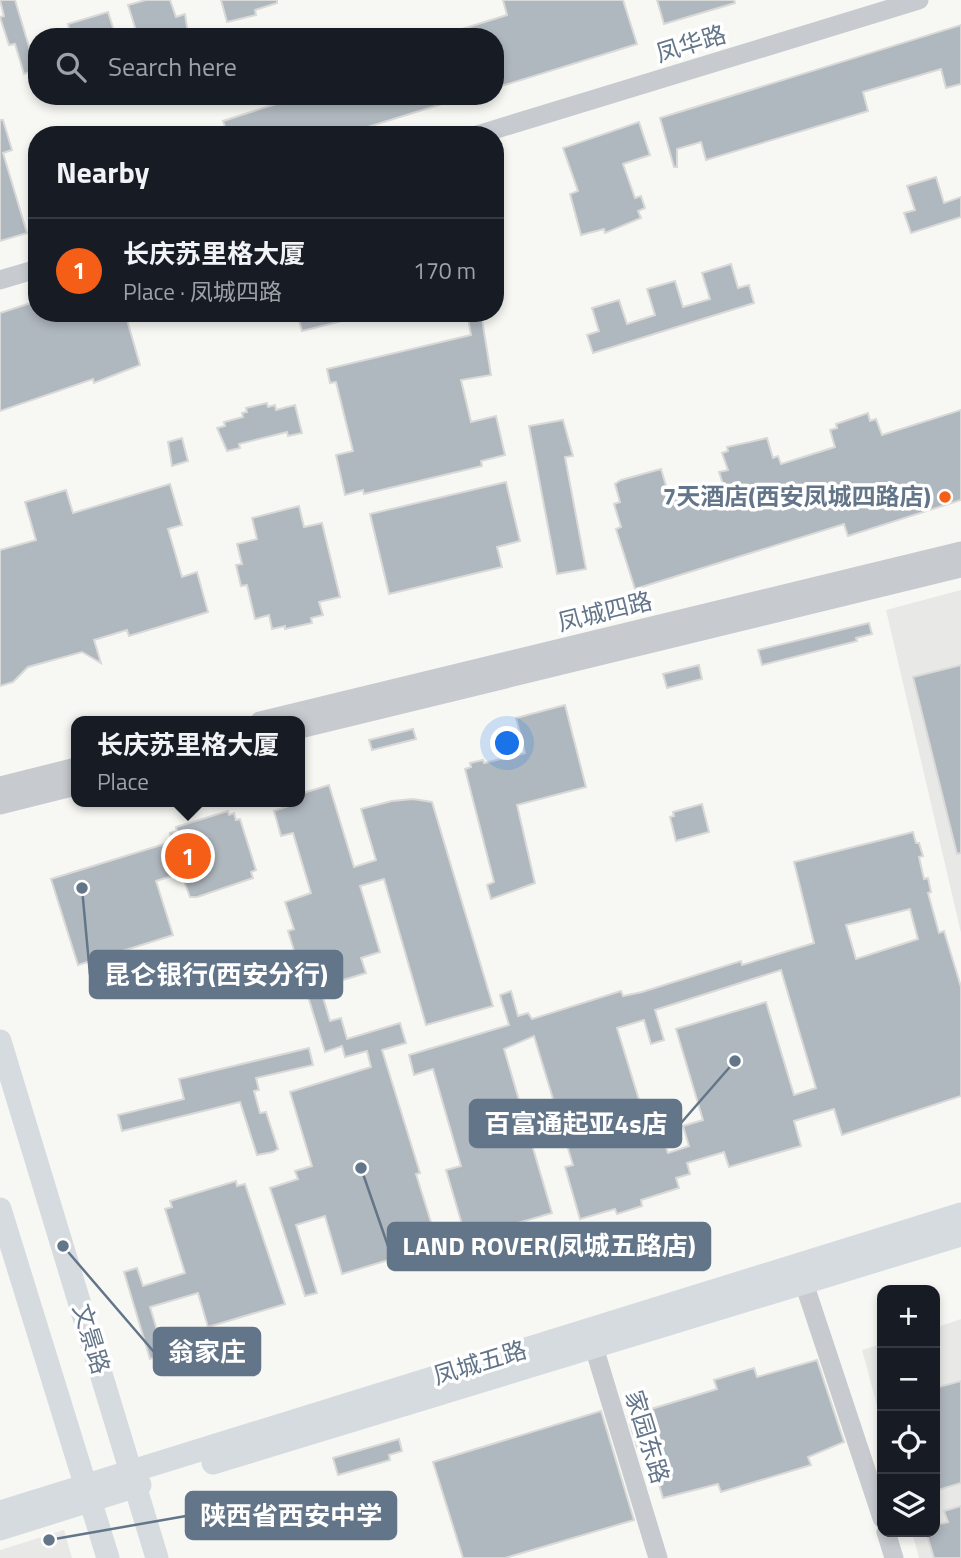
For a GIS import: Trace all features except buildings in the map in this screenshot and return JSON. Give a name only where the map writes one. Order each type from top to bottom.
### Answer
[{"type":"main road","name":"文景路","points":[[0,1041],[157,1558]]},
{"type":"main road","name":"文景路","points":[[0,1209],[108,1558]]},
{"type":"main road","name":"凤城五路","points":[[802,1274],[961,1214]]},
{"type":"main road","name":"凤城五路","points":[[0,1529],[133,1479],[592,1338],[802,1274],[961,1236]]},
{"type":"main road","name":"凤城五路","points":[[0,1512],[88,1494]]},
{"type":"street","name":"凤华路","points":[[504,127],[919,0]]},
{"type":"street","points":[[0,280],[28,272]]},
{"type":"street","name":"凤城四路","points":[[281,716],[961,551]]},
{"type":"street","name":"凤城四路","points":[[305,728],[961,568]]},
{"type":"street","points":[[0,786],[71,768]]},
{"type":"street","points":[[0,805],[71,787]]},
{"type":"street","points":[[802,1274],[877,1503]]},
{"type":"street","name":"家园东路","points":[[592,1338],[658,1558]]},
{"type":"street","points":[[888,1537],[894,1558]]},
{"type":"shaded area","points":[[961,590],[961,933],[886,610]]},
{"type":"shaded area","points":[[961,1319],[961,1558],[919,1558],[913,1537],[940,1537],[940,1326]]},
{"type":"shaded area","points":[[877,1346],[877,1406],[862,1350]]},
{"type":"shaded area","points":[[64,1530],[72,1558],[0,1558],[0,1550]]},
{"type":"place","name":"7天酒店(西安凤城四路店)","points":[[945,497]]},
{"type":"place","name":"长庆苏里格大厦","points":[[188,856]]},
{"type":"place","name":"昆仑银行(西安分行)","points":[[82,888]]},
{"type":"place","name":"百富通起亚4s店","points":[[735,1061]]},
{"type":"place","name":"LAND ROVER(凤城五路店)","points":[[361,1168]]},
{"type":"place","name":"翁家庄","points":[[63,1246]]},
{"type":"place","name":"陕西省西安中学","points":[[49,1540]]}]
